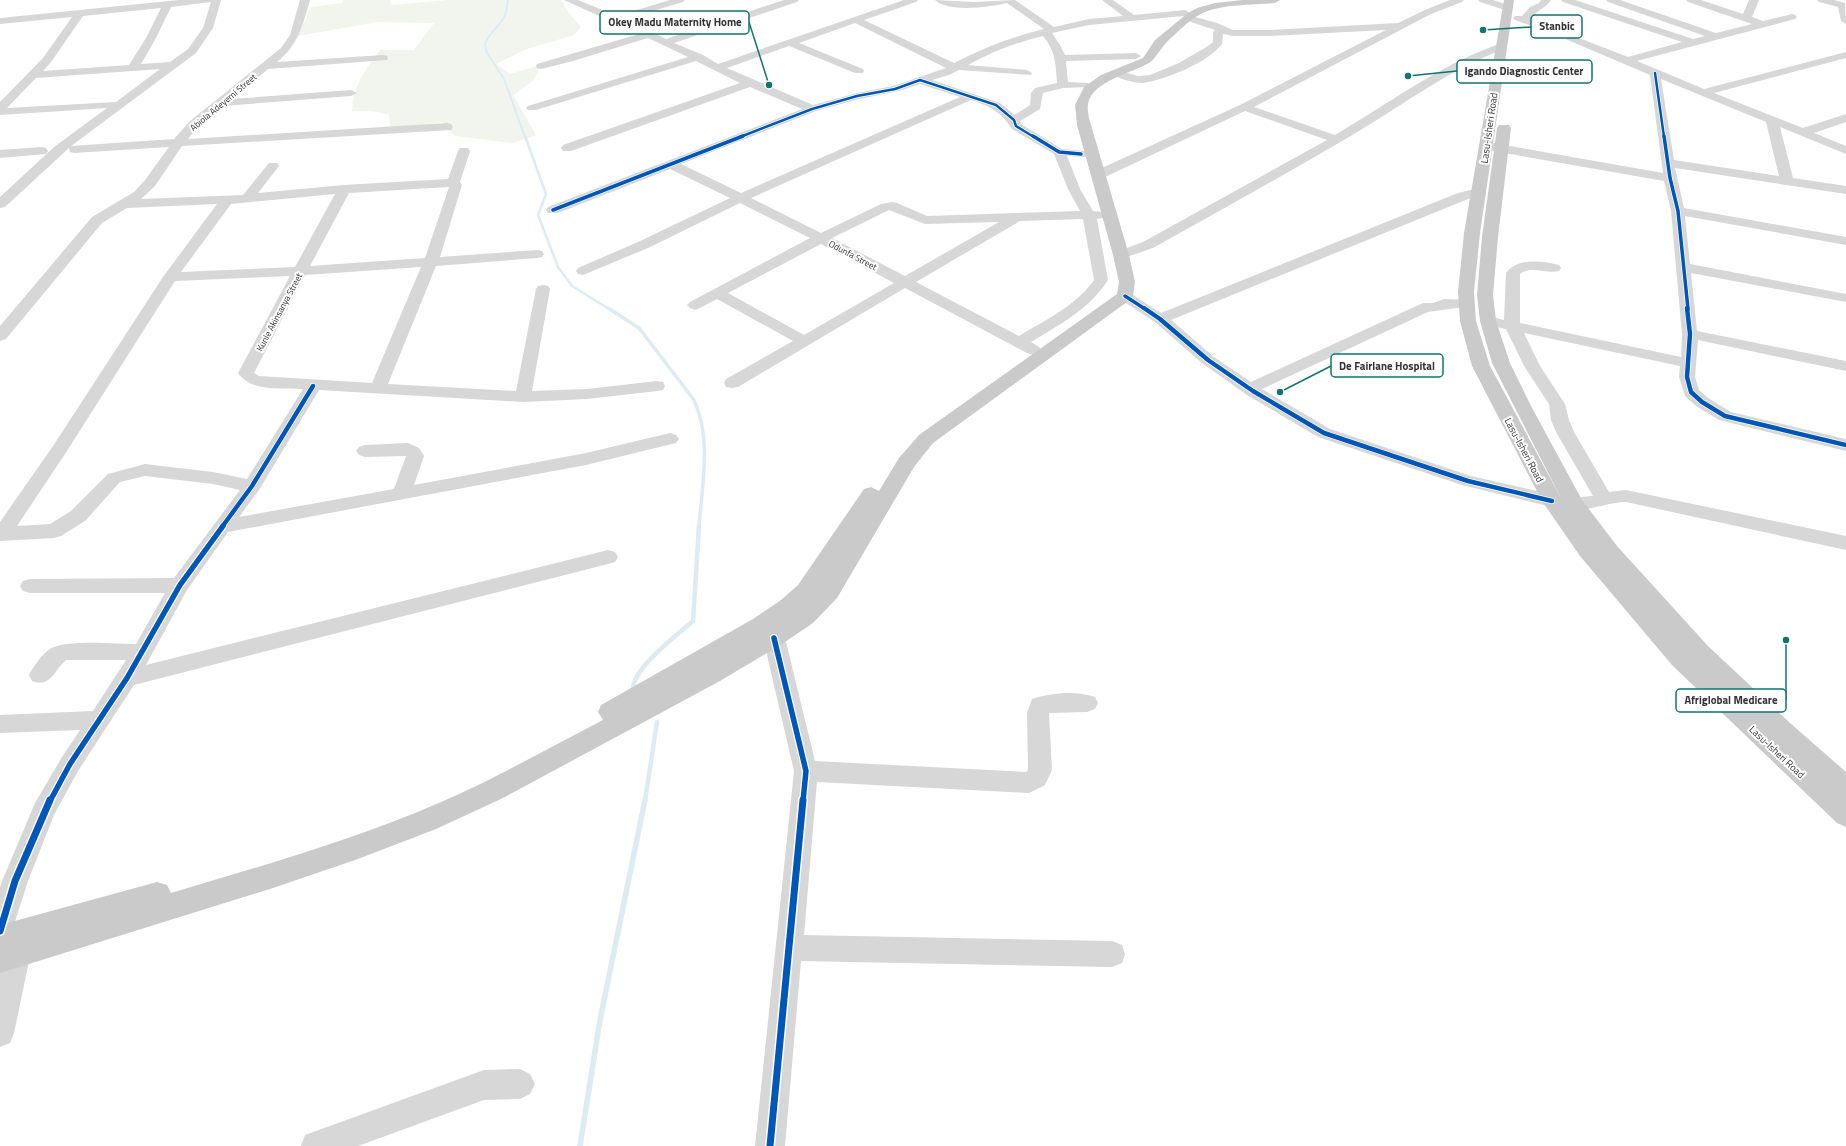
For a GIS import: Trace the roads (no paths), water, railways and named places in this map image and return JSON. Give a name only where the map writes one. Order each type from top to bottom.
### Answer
[{"type":"main road","points":[[6,950],[281,858],[388,820],[454,794],[516,763],[612,711],[755,629],[789,606],[806,591],[892,459],[916,434],[1026,347],[1110,299],[1118,287],[1110,260],[1093,215],[1093,174],[1081,154],[1071,107],[1073,97],[1084,85],[1097,77],[1138,59],[1136,56],[1202,5],[1245,0]]},
{"type":"main road","points":[[6,950],[258,880],[425,822],[462,806],[508,783],[712,674],[774,638],[805,617],[829,592],[906,463],[926,439],[1125,296],[1127,282],[1110,260],[1084,125],[1081,105],[1083,99],[1093,86],[1147,60],[1159,42],[1186,16],[1215,6],[1276,0]]},
{"type":"main road","name":"Lasu-Isheri Road","points":[[1516,9],[1500,47],[1490,237],[1485,295],[1488,321],[1505,370],[1522,406],[1574,503],[1609,551],[1700,653],[1781,730],[1846,788]]},
{"type":"main road","name":"Lasu-Isheri Road","points":[[1516,9],[1494,148],[1479,192],[1472,234],[1466,292],[1468,321],[1481,366],[1552,501],[1588,551],[1680,658],[1846,815]]},
{"type":"street","points":[[136,7],[147,0]]},
{"type":"street","points":[[0,22],[208,0]]},
{"type":"street","points":[[0,204],[58,150],[192,52],[206,34],[212,21],[216,0]]},
{"type":"street","name":"Abiola Adeyemi Street","points":[[0,336],[97,220],[139,195],[150,183],[177,144],[194,124],[285,50],[295,35],[305,0]]},
{"type":"street","points":[[569,0],[617,19],[699,57],[750,83],[812,110]]},
{"type":"street","points":[[617,19],[680,0]]},
{"type":"street","points":[[666,42],[794,0]]},
{"type":"street","points":[[719,67],[913,0]]},
{"type":"street","points":[[940,0],[957,5],[969,6],[1009,0],[1048,31],[1062,58],[1060,63],[1063,85]]},
{"type":"street","points":[[1107,0],[1132,18]]},
{"type":"street","points":[[1067,173],[1093,174],[1244,107],[1435,9],[1459,0]]},
{"type":"street","points":[[1483,0],[1516,9],[1655,73],[1846,150]]},
{"type":"street","points":[[1516,9],[1533,9],[1543,5],[1546,0]]},
{"type":"street","points":[[1566,0],[1694,43]]},
{"type":"street","points":[[1610,0],[1717,37]]},
{"type":"street","points":[[1691,0],[1762,24]]},
{"type":"street","points":[[1746,18],[1754,0]]},
{"type":"street","points":[[1822,0],[1841,4],[1843,6],[1846,20]]},
{"type":"street","points":[[41,17],[63,3]]},
{"type":"street","points":[[132,69],[151,39],[167,4]]},
{"type":"street","points":[[0,111],[31,75],[47,60],[79,14]]},
{"type":"street","points":[[553,210],[812,110],[857,96],[895,89],[956,68],[979,54],[1023,37],[1088,22],[1132,18],[1186,16],[1213,25],[1220,30],[1233,33],[1269,34],[1401,26]]},
{"type":"street","points":[[1627,60],[1792,17]]},
{"type":"street","points":[[856,20],[956,68],[1027,73]]},
{"type":"street","points":[[1718,24],[1738,31]]},
{"type":"street","points":[[1118,73],[1136,79],[1147,79],[1179,67],[1204,54],[1217,45],[1219,40],[1218,32],[1220,30]]},
{"type":"street","points":[[541,66],[569,59],[649,34]]},
{"type":"street","points":[[790,43],[859,71]]},
{"type":"street","points":[[1110,260],[1148,245],[1336,139],[1445,73],[1486,52],[1500,47]]},
{"type":"street","points":[[1704,92],[1846,55]]},
{"type":"street","points":[[1062,58],[1136,56]]},
{"type":"street","points":[[532,108],[699,57]]},
{"type":"street","points":[[265,66],[383,58]]},
{"type":"street","points":[[31,75],[174,65]]},
{"type":"street","points":[[1655,73],[1658,107],[1670,178],[1678,211],[1690,334],[1687,377],[1691,392],[1702,402],[1718,412],[1732,418],[1846,445]]},
{"type":"street","points":[[920,80],[999,106],[1014,120],[1016,126],[1058,152],[1081,154]]},
{"type":"street","points":[[567,148],[750,83]]},
{"type":"street","points":[[1014,120],[1036,107],[1037,93],[1039,90],[1063,85],[1084,85]]},
{"type":"street","points":[[219,103],[351,93]]},
{"type":"street","points":[[583,271],[643,245],[739,199],[971,96]]},
{"type":"street","points":[[0,111],[120,105]]},
{"type":"street","points":[[1244,107],[1336,139]]},
{"type":"street","points":[[1800,132],[1846,118]]},
{"type":"street","points":[[1772,120],[1788,181]]},
{"type":"street","points":[[74,149],[446,127]]},
{"type":"street","points":[[1494,148],[1670,178]]},
{"type":"street","points":[[0,154],[42,151]]},
{"type":"street","points":[[378,388],[431,261],[456,185],[454,183],[464,151]]},
{"type":"street","points":[[1058,152],[1074,190],[1093,215]]},
{"type":"street","points":[[1668,163],[1846,190]]},
{"type":"street","name":"Odunfa Street","points":[[671,164],[739,199],[821,238],[1026,347]]},
{"type":"street","points":[[247,198],[274,166]]},
{"type":"street","points":[[126,204],[227,200],[344,189],[454,183]]},
{"type":"street","name":"Kunle Akinsanya Street","points":[[312,386],[256,382],[246,373],[344,189]]},
{"type":"street","points":[[1160,319],[1463,196],[1479,192]]},
{"type":"street","points":[[1,534],[58,450],[170,277],[227,200]]},
{"type":"street","points":[[695,305],[821,238],[886,207],[892,206],[925,220],[1093,215]]},
{"type":"street","points":[[1678,211],[1846,241]]},
{"type":"street","points":[[732,383],[1018,217]]},
{"type":"street","points":[[170,277],[301,271],[537,254]]},
{"type":"street","points":[[1554,268],[1526,265],[1518,267],[1513,273],[1512,325],[1532,366],[1557,404],[1560,420],[1565,432],[1605,500]]},
{"type":"street","points":[[1684,267],[1846,298]]},
{"type":"street","points":[[523,396],[543,290]]},
{"type":"street","points":[[717,293],[804,341]]},
{"type":"street","points":[[1125,296],[1160,319],[1208,360],[1253,390],[1324,433],[1468,481],[1552,501]]},
{"type":"street","points":[[1253,390],[1251,388],[1428,306],[1431,308],[1444,304],[1466,303]]},
{"type":"street","points":[[1488,321],[1689,363]]},
{"type":"street","points":[[1690,334],[1846,366]]},
{"type":"street","points":[[0,931],[14,881],[44,811],[70,764],[127,678],[180,585],[252,486],[312,386],[523,396],[587,394],[657,386]]},
{"type":"street","points":[[222,527],[586,459],[670,439]]},
{"type":"street","points":[[365,451],[408,449],[413,452],[415,456],[401,494]]},
{"type":"street","points":[[1,534],[54,531],[78,516],[114,478],[145,470],[213,478],[252,486]]},
{"type":"street","points":[[1574,503],[1626,496],[1845,543]]},
{"type":"street","points":[[127,678],[608,557]]},
{"type":"street","points":[[30,586],[180,585]]},
{"type":"street","points":[[770,1146],[806,771],[774,638]]},
{"type":"street","points":[[40,675],[57,655],[64,652],[142,652]]},
{"type":"street","points":[[806,771],[1029,783],[1037,778],[1040,770],[1038,713],[1040,706],[1048,704],[1087,703]]},
{"type":"street","points":[[0,724],[98,720]]},
{"type":"street","points":[[790,948],[1112,954]]},
{"type":"street","points":[[0,1033],[6,950]]},
{"type":"street","points":[[316,1146],[484,1085],[520,1084]]},
{"type":"waterway","points":[[508,0],[503,19],[485,43],[487,53],[504,79],[525,137]]},
{"type":"waterway","points":[[525,136],[546,194],[538,215],[558,267],[572,286],[609,309]]},
{"type":"waterway","points":[[608,308],[639,328],[694,400],[700,415],[704,446],[699,527]]},
{"type":"waterway","points":[[633,689],[640,671],[657,652],[693,621],[699,526]]},
{"type":"waterway","points":[[645,801],[657,722]]},
{"type":"waterway","points":[[580,1146],[600,1020],[645,800]]},
{"type":"place","name":"Stanbic","points":[[1483,30]]},
{"type":"place","name":"Igando Diagnostic Center","points":[[1408,76]]},
{"type":"place","name":"Okey Madu Maternity Home","points":[[769,85]]},
{"type":"place","name":"De Fairlane Hospital","points":[[1280,392]]},
{"type":"place","name":"Afriglobal Medicare","points":[[1786,640]]}]
